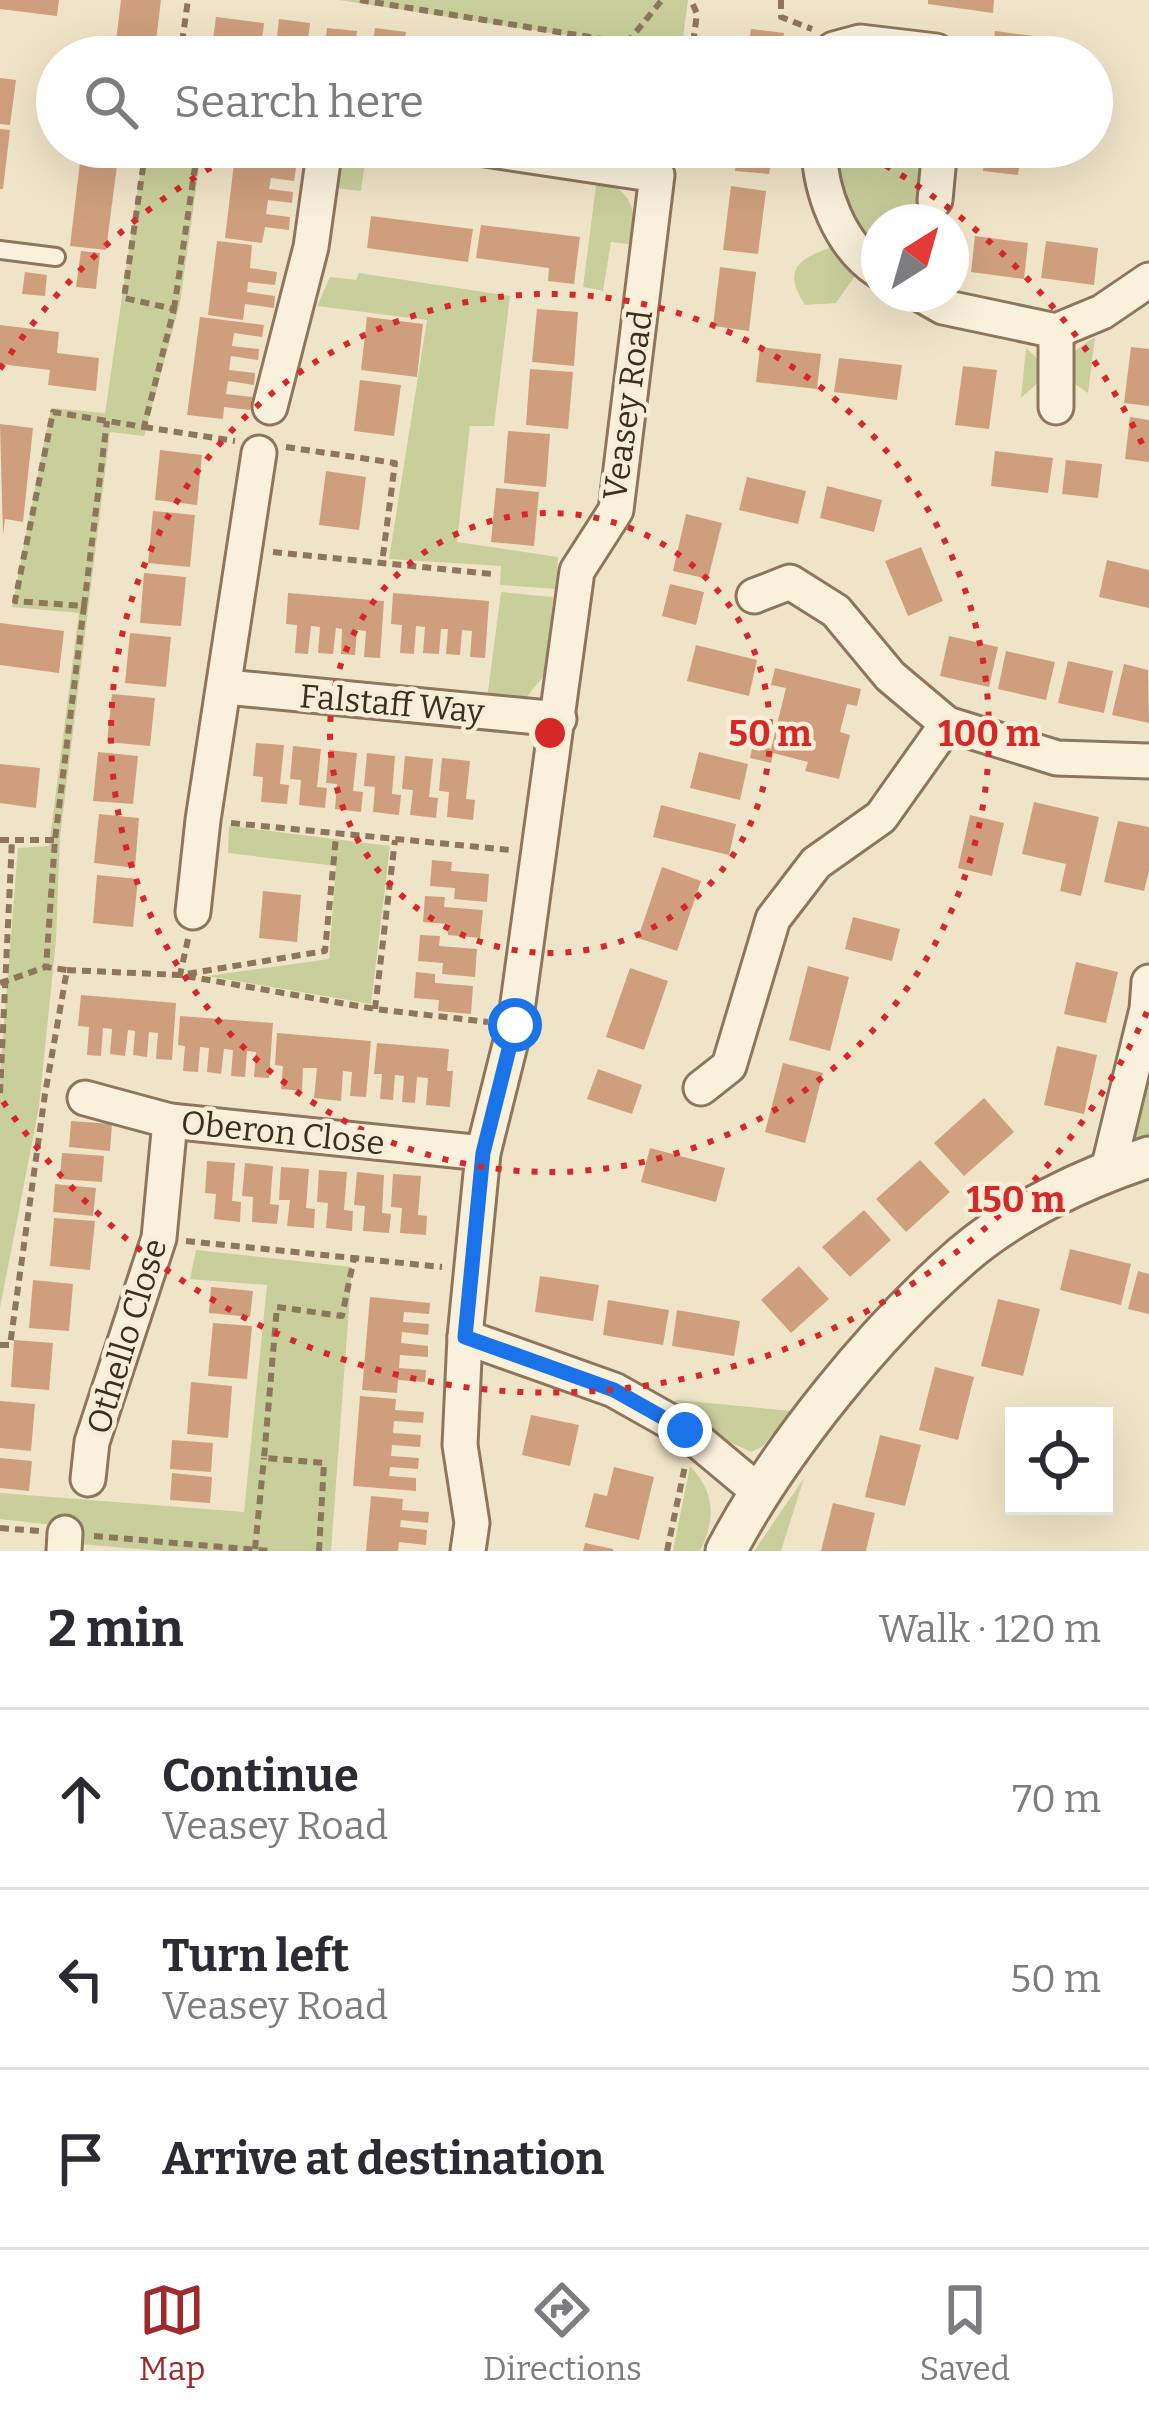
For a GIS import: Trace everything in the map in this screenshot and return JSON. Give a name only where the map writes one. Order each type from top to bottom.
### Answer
[{"type":"street","points":[[270,407],[311,247],[322,168]]},
{"type":"street","name":"Veasey Road","points":[[468,1551],[472,1522],[460,1445],[483,1153],[515,1025],[577,571],[616,509],[657,175],[611,168]]},
{"type":"street","points":[[821,168],[842,234],[861,253]]},
{"type":"street","points":[[935,200],[938,168]]},
{"type":"street","points":[[967,312],[1056,331],[1102,312],[1149,280]]},
{"type":"street","points":[[1056,331],[1056,407]]},
{"type":"street","points":[[194,912],[203,820],[259,453]]},
{"type":"street","points":[[754,596],[790,582],[836,611],[890,676],[947,724],[1057,758],[1149,761]]},
{"type":"street","name":"Falstaff Way","points":[[226,687],[559,719]]},
{"type":"street","points":[[701,1088],[729,1066],[773,919],[816,863],[880,817],[947,724]]},
{"type":"street","points":[[1108,1170],[1148,1009],[1149,982]]},
{"type":"street","name":"Oberon Close","points":[[85,1098],[170,1120],[483,1153]]},
{"type":"street","name":"Othello Close","points":[[88,1479],[92,1442],[159,1238],[170,1120]]},
{"type":"street","points":[[726,1551],[758,1491],[856,1367],[964,1254],[1029,1211],[1108,1170],[1149,1157]]},
{"type":"street","points":[[465,1337],[614,1390],[691,1435],[758,1491]]},
{"type":"lane","points":[[0,250],[56,256]]},
{"type":"path","points":[[183,36],[188,0]]},
{"type":"path","points":[[360,0],[584,36]]},
{"type":"path","points":[[633,36],[662,0]]},
{"type":"path","points":[[691,0],[697,14],[694,36]]},
{"type":"path","points":[[781,0],[781,17],[812,28],[818,36]]},
{"type":"path","points":[[143,168],[124,298],[174,309]]},
{"type":"path","points":[[144,427],[174,309],[195,168]]},
{"type":"path","points":[[84,606],[15,601],[52,412],[245,442],[259,453],[284,447],[395,463],[382,562]]},
{"type":"path","points":[[46,968],[55,840],[107,421]]},
{"type":"path","points":[[245,549],[492,574]]},
{"type":"path","points":[[203,820],[541,853]]},
{"type":"path","points":[[180,975],[325,951],[336,836]]},
{"type":"path","points":[[375,1010],[395,839]]},
{"type":"path","points":[[0,840],[55,840]]},
{"type":"path","points":[[0,1093],[11,840]]},
{"type":"path","points":[[3,984],[46,968],[180,975],[375,1010],[515,1025]]},
{"type":"path","points":[[0,1346],[10,1345],[67,970]]},
{"type":"path","points":[[159,1238],[473,1270]]},
{"type":"path","points":[[255,1550],[277,1307],[342,1316],[354,1258]]},
{"type":"path","points":[[667,1551],[691,1435]]},
{"type":"path","points":[[264,1458],[324,1463],[319,1551]]},
{"type":"path","points":[[64,1542],[269,1551]]},
{"type":"green space","points":[[339,0],[688,0],[683,36],[571,36]]},
{"type":"green space","points":[[141,168],[199,168],[180,303],[144,436],[110,432],[60,837],[56,940],[39,1107],[0,1308],[0,1073],[18,848],[49,846],[79,613],[12,607],[51,408],[105,413]]},
{"type":"green space","points":[[338,168],[364,168],[361,191],[335,188]]},
{"type":"green space","points":[[838,168],[920,168],[918,204],[861,204],[861,227]]},
{"type":"green space","points":[[597,178],[626,196],[636,245],[611,242],[603,291],[583,287]]},
{"type":"green space","points":[[839,245],[857,273],[836,303],[805,305],[794,281],[799,264]]},
{"type":"green space","points":[[359,273],[510,296],[494,426],[470,426],[457,542],[558,557],[556,589],[500,585],[501,566],[389,559],[427,320],[317,306],[330,277],[356,280]]},
{"type":"green space","points":[[1095,337],[1088,393],[1071,381],[1070,354]]},
{"type":"green space","points":[[1026,348],[1041,362],[1041,380],[1021,398]]},
{"type":"green space","points":[[501,592],[553,597],[546,673],[525,699],[487,699]]},
{"type":"green space","points":[[229,826],[390,846],[371,1004],[207,976],[329,959],[336,866],[228,853]]},
{"type":"green space","points":[[1149,1027],[1149,1135],[1128,1142]]},
{"type":"green space","points":[[196,1250],[352,1267],[331,1551],[161,1551],[79,1544],[79,1528],[0,1519],[0,1493],[244,1512],[267,1285],[190,1279]]},
{"type":"green space","points":[[676,1400],[792,1411],[763,1446],[751,1452],[719,1437],[671,1404]]},
{"type":"green space","points":[[690,1466],[708,1496],[709,1528],[700,1551],[673,1551]]},
{"type":"green space","points":[[804,1478],[781,1551],[754,1551]]},
{"type":"building","points":[[0,0],[59,0],[57,16],[0,9]]},
{"type":"building","points":[[121,0],[161,0],[157,36],[117,36]]},
{"type":"building","points":[[928,0],[994,0],[993,13],[928,4]]},
{"type":"building","points":[[216,17],[264,23],[262,36],[213,36]]},
{"type":"building","points":[[279,19],[310,23],[308,36],[277,36]]},
{"type":"building","points":[[327,28],[357,31],[356,36],[326,36]]},
{"type":"building","points":[[375,28],[406,32],[405,36],[374,36]]},
{"type":"building","points":[[751,29],[784,33],[784,36],[750,36]]},
{"type":"building","points":[[995,31],[1034,36],[994,36]]},
{"type":"building","points":[[0,78],[16,80],[10,125],[0,124]]},
{"type":"building","points":[[0,129],[10,130],[3,189],[0,189]]},
{"type":"building","points":[[79,168],[117,168],[106,250],[70,246]]},
{"type":"building","points":[[233,168],[296,168],[294,181],[271,178],[269,189],[293,192],[292,203],[268,200],[266,214],[290,217],[289,230],[265,227],[262,243],[225,238]]},
{"type":"building","points":[[735,168],[770,168],[769,174]]},
{"type":"building","points":[[983,168],[1019,168],[1018,175]]},
{"type":"building","points":[[731,186],[766,191],[758,254],[723,250]]},
{"type":"building","points":[[371,216],[473,229],[468,262],[367,248]]},
{"type":"building","points":[[481,225],[580,237],[574,284],[548,281],[549,268],[476,258]]},
{"type":"building","points":[[975,236],[1028,243],[1024,279],[971,272]]},
{"type":"building","points":[[217,241],[252,245],[250,268],[277,272],[275,285],[248,282],[247,292],[275,296],[274,308],[245,304],[243,320],[208,315]]},
{"type":"building","points":[[1046,241],[1098,248],[1094,285],[1041,278]]},
{"type":"building","points":[[81,251],[100,253],[96,289],[76,287]]},
{"type":"building","points":[[720,267],[756,272],[749,331],[713,326]]},
{"type":"building","points":[[25,272],[47,275],[45,296],[22,294]]},
{"type":"building","points":[[537,309],[578,312],[574,366],[532,362]]},
{"type":"building","points":[[200,317],[264,325],[262,337],[234,333],[232,346],[259,349],[258,360],[231,356],[229,370],[255,373],[254,385],[228,381],[226,394],[252,397],[250,410],[224,407],[223,419],[187,415]]},
{"type":"building","points":[[367,317],[423,324],[417,377],[361,370]]},
{"type":"building","points":[[0,325],[59,332],[57,353],[99,358],[96,391],[48,385],[50,370],[0,364]]},
{"type":"building","points":[[760,347],[821,354],[817,389],[756,382]]},
{"type":"building","points":[[1131,347],[1149,349],[1149,406],[1124,403]]},
{"type":"building","points":[[839,358],[902,365],[897,400],[834,392]]},
{"type":"building","points":[[963,366],[997,370],[989,429],[955,425]]},
{"type":"building","points":[[530,369],[573,372],[568,429],[526,425]]},
{"type":"building","points":[[360,380],[401,385],[394,436],[354,431]]},
{"type":"building","points":[[1130,417],[1149,420],[1149,462],[1125,459]]},
{"type":"building","points":[[0,424],[33,428],[23,522],[5,519],[3,535]]},
{"type":"building","points":[[508,431],[550,434],[546,487],[504,483]]},
{"type":"building","points":[[160,450],[202,455],[197,505],[155,500]]},
{"type":"building","points":[[995,451],[1053,458],[1048,493],[991,486]]},
{"type":"building","points":[[1066,460],[1102,464],[1098,498],[1062,494]]},
{"type":"building","points":[[326,471],[366,477],[359,530],[319,525]]},
{"type":"building","points":[[747,477],[806,491],[798,524],[739,510]]},
{"type":"building","points":[[827,486],[882,500],[874,532],[820,518]]},
{"type":"building","points":[[496,488],[539,492],[534,546],[491,542]]},
{"type":"building","points":[[153,511],[195,515],[190,567],[148,563]]},
{"type":"building","points":[[686,514],[722,523],[708,579],[673,571]]},
{"type":"building","points":[[921,547],[943,601],[908,616],[885,561]]},
{"type":"building","points":[[1107,560],[1149,570],[1149,608],[1099,597]]},
{"type":"building","points":[[144,573],[186,577],[181,626],[140,623]]},
{"type":"building","points":[[670,584],[704,592],[696,625],[662,616]]},
{"type":"building","points":[[288,593],[384,601],[380,658],[364,657],[366,631],[357,630],[355,655],[341,654],[342,629],[336,628],[333,654],[318,653],[320,627],[311,626],[308,654],[295,653],[297,625],[286,624]]},
{"type":"building","points":[[393,593],[489,601],[485,658],[470,657],[472,631],[462,630],[460,655],[446,654],[448,629],[441,629],[439,654],[423,653],[425,627],[416,626],[414,654],[400,653],[402,625],[391,624]]},
{"type":"building","points":[[0,623],[64,631],[59,673],[0,665]]},
{"type":"building","points":[[130,633],[171,637],[166,687],[125,683]]},
{"type":"building","points":[[949,636],[998,647],[989,687],[940,676]]},
{"type":"building","points":[[696,645],[757,660],[749,696],[687,681]]},
{"type":"building","points":[[1006,651],[1055,662],[1046,700],[998,689]]},
{"type":"building","points":[[1068,661],[1113,671],[1104,713],[1058,703]]},
{"type":"building","points":[[1124,664],[1148,670],[1149,723],[1112,715]]},
{"type":"building","points":[[775,668],[861,689],[857,706],[847,704],[840,732],[850,735],[839,779],[805,771],[808,762],[773,753],[771,763],[750,758],[753,744],[771,749],[786,688],[771,685]]},
{"type":"building","points":[[112,694],[155,698],[150,746],[107,742]]},
{"type":"building","points":[[256,743],[284,745],[280,784],[289,785],[287,804],[261,802],[263,777],[253,776]]},
{"type":"building","points":[[293,746],[321,749],[317,787],[327,788],[325,808],[299,805],[301,780],[290,779]]},
{"type":"building","points":[[329,750],[357,753],[353,791],[363,792],[361,812],[335,809],[337,784],[326,783]]},
{"type":"building","points":[[98,752],[138,756],[133,804],[93,801]]},
{"type":"building","points":[[699,752],[748,764],[740,800],[690,788]]},
{"type":"building","points":[[367,753],[395,756],[392,794],[401,795],[399,815],[373,812],[375,787],[364,786]]},
{"type":"building","points":[[405,756],[433,759],[429,797],[438,798],[436,818],[410,815],[413,790],[402,789]]},
{"type":"building","points":[[442,758],[470,761],[466,799],[475,800],[473,820],[447,817],[449,792],[439,791]]},
{"type":"building","points":[[0,764],[40,768],[36,808],[0,803]]},
{"type":"building","points":[[1034,802],[1099,817],[1081,896],[1060,891],[1066,864],[1022,854]]},
{"type":"building","points":[[661,805],[736,824],[729,855],[653,837]]},
{"type":"building","points":[[99,814],[139,818],[135,868],[94,863]]},
{"type":"building","points":[[970,815],[1004,823],[992,876],[958,868]]},
{"type":"building","points":[[1118,821],[1149,827],[1144,891],[1104,882]]},
{"type":"building","points":[[432,860],[452,862],[451,871],[489,874],[487,902],[454,899],[455,888],[430,886]]},
{"type":"building","points":[[662,867],[701,881],[677,951],[638,938]]},
{"type":"building","points":[[97,875],[138,879],[133,927],[93,923]]},
{"type":"building","points":[[263,891],[301,895],[297,942],[259,938]]},
{"type":"building","points":[[425,896],[445,897],[444,907],[483,910],[480,938],[448,935],[448,924],[423,922]]},
{"type":"building","points":[[853,917],[900,929],[892,961],[845,949]]},
{"type":"building","points":[[420,935],[440,936],[439,946],[477,949],[475,977],[442,974],[443,963],[418,961]]},
{"type":"building","points":[[1076,962],[1118,972],[1106,1023],[1064,1014]]},
{"type":"building","points":[[808,966],[849,977],[830,1051],[789,1040]]},
{"type":"building","points":[[630,968],[668,981],[644,1050],[606,1037]]},
{"type":"building","points":[[416,972],[435,974],[435,983],[473,986],[471,1014],[438,1011],[439,1000],[414,998]]},
{"type":"building","points":[[81,995],[176,1003],[172,1060],[156,1059],[158,1033],[149,1032],[147,1057],[133,1055],[135,1031],[128,1030],[125,1056],[110,1054],[112,1029],[103,1028],[101,1056],[87,1055],[89,1027],[78,1026]]},
{"type":"building","points":[[180,1016],[273,1023],[269,1078],[254,1077],[256,1052],[247,1051],[245,1077],[231,1076],[233,1050],[224,1049],[221,1074],[207,1072],[209,1048],[200,1047],[198,1072],[183,1071]]},
{"type":"building","points":[[277,1033],[371,1041],[366,1097],[350,1096],[352,1072],[343,1071],[341,1101],[314,1098],[317,1068],[303,1068],[302,1091],[281,1089],[283,1066],[275,1065]]},
{"type":"building","points":[[377,1043],[449,1049],[447,1071],[453,1071],[450,1107],[426,1105],[428,1078],[417,1077],[415,1103],[402,1102],[404,1076],[395,1075],[393,1100],[380,1099],[382,1074],[374,1074]]},
{"type":"building","points":[[1057,1046],[1097,1055],[1084,1114],[1044,1105]]},
{"type":"building","points":[[783,1063],[823,1073],[805,1143],[765,1132]]},
{"type":"building","points":[[598,1069],[642,1085],[632,1114],[587,1099]]},
{"type":"building","points":[[984,1098],[1014,1132],[964,1176],[934,1143]]},
{"type":"building","points":[[71,1121],[112,1124],[110,1151],[69,1147]]},
{"type":"building","points":[[650,1148],[725,1168],[716,1202],[641,1182]]},
{"type":"building","points":[[62,1153],[104,1156],[102,1182],[60,1179]]},
{"type":"building","points":[[920,1160],[950,1192],[906,1232],[876,1199]]},
{"type":"building","points":[[207,1161],[235,1163],[232,1201],[241,1202],[240,1222],[214,1219],[216,1194],[205,1193]]},
{"type":"building","points":[[245,1163],[273,1166],[270,1204],[279,1205],[277,1224],[252,1222],[253,1197],[242,1196]]},
{"type":"building","points":[[281,1167],[309,1169],[306,1208],[315,1209],[314,1228],[287,1226],[290,1200],[279,1200]]},
{"type":"building","points":[[319,1170],[347,1172],[344,1210],[353,1211],[352,1231],[326,1228],[328,1203],[317,1202]]},
{"type":"building","points":[[357,1172],[384,1175],[382,1213],[391,1214],[389,1233],[363,1231],[365,1206],[354,1205]]},
{"type":"building","points":[[393,1174],[421,1176],[418,1215],[427,1216],[426,1235],[400,1233],[402,1208],[391,1207]]},
{"type":"building","points":[[55,1184],[96,1188],[93,1216],[53,1212]]},
{"type":"building","points":[[864,1210],[891,1240],[850,1277],[822,1247]]},
{"type":"building","points":[[54,1218],[95,1221],[90,1270],[50,1266]]},
{"type":"building","points":[[1070,1249],[1131,1264],[1121,1305],[1060,1290]]},
{"type":"building","points":[[799,1266],[829,1299],[791,1333],[761,1300]]},
{"type":"building","points":[[1138,1271],[1149,1274],[1149,1314],[1128,1309]]},
{"type":"building","points":[[540,1276],[599,1285],[593,1321],[535,1312]]},
{"type":"building","points":[[33,1280],[73,1284],[69,1331],[29,1328]]},
{"type":"building","points":[[211,1287],[253,1291],[250,1317],[209,1313]]},
{"type":"building","points":[[370,1297],[430,1303],[429,1314],[404,1312],[403,1322],[429,1324],[428,1335],[402,1332],[401,1343],[428,1346],[428,1357],[400,1355],[399,1368],[426,1370],[425,1382],[398,1380],[397,1393],[362,1390]]},
{"type":"building","points":[[998,1299],[1040,1309],[1023,1376],[981,1366]]},
{"type":"building","points":[[608,1300],[669,1310],[663,1345],[603,1335]]},
{"type":"building","points":[[677,1310],[740,1321],[734,1356],[672,1346]]},
{"type":"building","points":[[213,1323],[252,1326],[247,1379],[208,1376]]},
{"type":"building","points":[[14,1340],[53,1343],[49,1390],[11,1387]]},
{"type":"building","points":[[935,1367],[974,1377],[958,1440],[919,1430]]},
{"type":"building","points":[[191,1382],[232,1386],[228,1438],[187,1434]]},
{"type":"building","points":[[360,1396],[396,1399],[395,1410],[424,1412],[423,1423],[394,1421],[393,1433],[421,1435],[420,1447],[392,1445],[391,1456],[419,1458],[418,1469],[390,1467],[389,1476],[416,1478],[416,1491],[353,1486]]},
{"type":"building","points":[[0,1401],[35,1404],[31,1451],[0,1448]]},
{"type":"building","points":[[531,1415],[579,1425],[570,1466],[522,1455]]},
{"type":"building","points":[[880,1435],[921,1445],[905,1506],[865,1497]]},
{"type":"building","points":[[172,1440],[213,1443],[211,1472],[170,1469]]},
{"type":"building","points":[[0,1458],[32,1461],[29,1491],[0,1488]]},
{"type":"building","points":[[614,1467],[654,1477],[639,1540],[585,1527],[594,1493],[607,1496]]},
{"type":"building","points":[[172,1473],[212,1477],[210,1503],[170,1500]]},
{"type":"building","points":[[371,1496],[403,1499],[402,1510],[429,1512],[428,1523],[401,1520],[400,1527],[427,1530],[426,1545],[399,1542],[398,1551],[366,1551]]},
{"type":"building","points":[[833,1503],[875,1513],[866,1551],[821,1551]]},
{"type":"building","points":[[585,1543],[613,1549],[613,1551],[583,1551]]},
{"type":"route","points":[[515,1025],[483,1153],[465,1337],[614,1390],[685,1430]]}]
